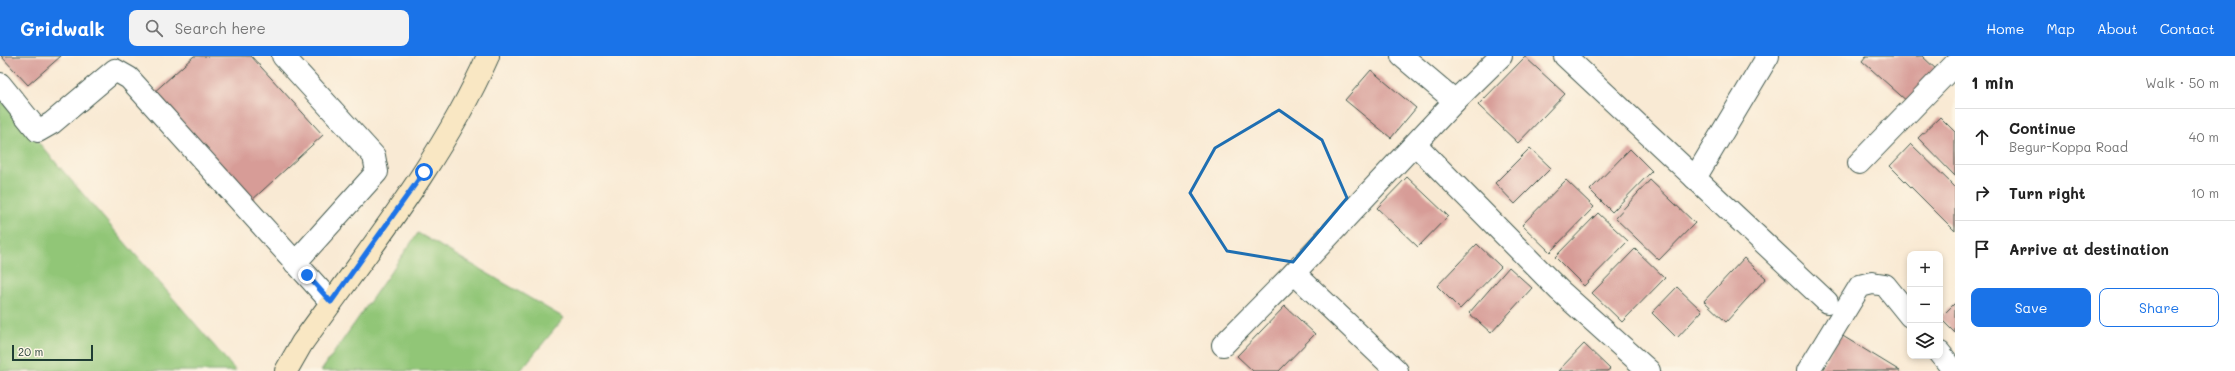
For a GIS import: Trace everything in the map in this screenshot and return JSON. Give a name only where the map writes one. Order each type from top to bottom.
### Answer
[{"type":"main road","points":[[286,371],[302,343],[424,172],[477,80],[488,56]]},
{"type":"street","points":[[283,56],[374,156],[377,172],[295,263]]},
{"type":"street","points":[[1402,56],[1455,101]]},
{"type":"street","points":[[1223,345],[1416,145],[1455,101],[1501,56]]},
{"type":"street","points":[[1565,56],[1827,302]]},
{"type":"street","points":[[1695,178],[1768,56]]},
{"type":"street","points":[[1859,163],[1955,64]]},
{"type":"street","points":[[0,84],[38,131],[52,123],[115,70],[129,78],[331,302]]},
{"type":"street","points":[[1416,145],[1559,290],[1649,371]]},
{"type":"street","points":[[1294,273],[1397,371]]},
{"type":"street","points":[[1808,371],[1860,286],[1872,284],[1885,285],[1907,312]]},
{"type":"street","points":[[1943,357],[1954,371]]},
{"type":"highlighted area","points":[[1279,110],[1322,140],[1347,198],[1293,262],[1227,251],[1190,193],[1215,148]]},
{"type":"green space","points":[[0,98],[236,371],[0,371]]},
{"type":"green space","points":[[418,233],[564,318],[520,371],[321,371]]},
{"type":"building","points":[[1,56],[61,56],[28,85]]},
{"type":"building","points":[[194,56],[251,56],[323,135],[250,202],[152,94]]},
{"type":"building","points":[[1866,56],[1922,56],[1938,71],[1909,103],[1862,61]]},
{"type":"building","points":[[1525,57],[1565,94],[1518,143],[1478,105]]},
{"type":"building","points":[[1371,70],[1416,108],[1391,138],[1345,100]]},
{"type":"building","points":[[1940,117],[1955,132],[1955,176],[1918,138]]},
{"type":"building","points":[[1911,144],[1955,187],[1955,231],[1890,166]]},
{"type":"building","points":[[1530,148],[1551,168],[1515,204],[1495,183]]},
{"type":"building","points":[[1630,149],[1652,171],[1612,212],[1590,190]]},
{"type":"building","points":[[1407,177],[1448,216],[1418,247],[1377,208]]},
{"type":"building","points":[[1566,180],[1594,207],[1550,252],[1522,225]]},
{"type":"building","points":[[1650,180],[1695,223],[1659,260],[1615,218]]},
{"type":"building","points":[[1598,213],[1628,241],[1584,286],[1555,257]]},
{"type":"building","points":[[1477,244],[1501,267],[1460,309],[1437,286]]},
{"type":"building","points":[[1635,249],[1665,278],[1622,322],[1592,293]]},
{"type":"building","points":[[1744,258],[1766,278],[1726,322],[1704,301]]},
{"type":"building","points":[[1509,267],[1532,288],[1491,333],[1469,313]]},
{"type":"building","points":[[1677,287],[1702,311],[1677,338],[1652,313]]},
{"type":"building","points":[[1955,303],[1955,333],[1943,321],[1943,315]]},
{"type":"building","points":[[1285,306],[1315,334],[1279,371],[1253,371],[1237,356]]},
{"type":"building","points":[[1841,335],[1900,371],[1818,371]]},
{"type":"building","points":[[1584,344],[1610,369],[1607,371],[1558,371]]},
{"type":"route","points":[[307,275],[331,302],[379,237],[424,172]]}]
